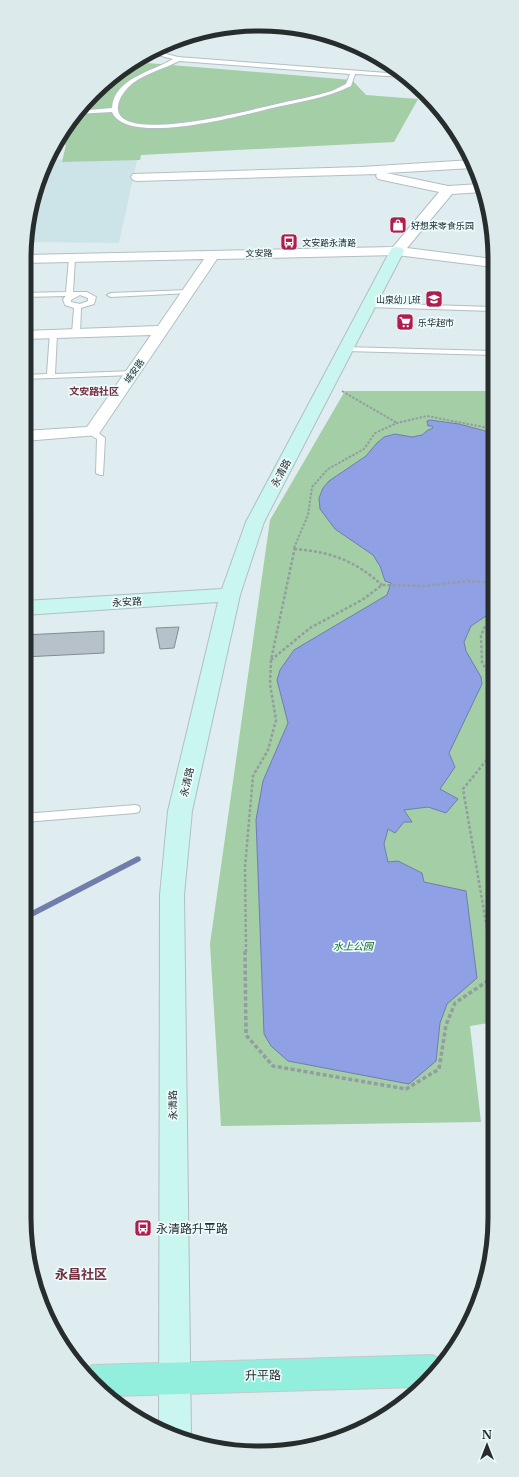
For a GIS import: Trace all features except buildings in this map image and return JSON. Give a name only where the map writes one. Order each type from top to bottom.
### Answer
[{"type":"main road","name":"升平路","points":[[100,1381],[428,1371]]},
{"type":"street","points":[[137,177],[361,171],[467,164]]},
{"type":"street","points":[[361,171],[448,190],[477,188]]},
{"type":"street","name":"永清路","points":[[175,1430],[172,895],[180,811],[230,595],[255,522],[397,251],[448,190]]},
{"type":"street","name":"文安路","points":[[31,259],[397,251],[488,262]]},
{"type":"street","name":"城安路","points":[[92,432],[214,254]]},
{"type":"street","points":[[31,334],[162,330]]},
{"type":"street","points":[[31,436],[92,432]]},
{"type":"street","name":"永安路","points":[[31,608],[230,595]]},
{"type":"lane","points":[[160,54],[178,59],[395,75]]},
{"type":"lane","points":[[178,59],[135,79],[118,98],[114,110],[116,116],[120,120],[134,124],[164,125],[225,119],[334,92],[349,85],[353,72]]},
{"type":"lane","points":[[86,112],[114,110]]},
{"type":"lane","points":[[31,295],[72,294],[87,294],[92,297],[92,300],[89,303],[78,306],[70,304],[67,301],[69,296],[72,294],[72,258]]},
{"type":"lane","points":[[111,295],[188,292]]},
{"type":"lane","points":[[369,305],[406,308],[488,309]]},
{"type":"lane","points":[[76,333],[78,306]]},
{"type":"lane","points":[[51,376],[53,334]]},
{"type":"lane","points":[[346,349],[488,353]]},
{"type":"lane","points":[[31,377],[133,373]]},
{"type":"lane","points":[[92,432],[101,438],[100,473]]},
{"type":"lane","points":[[31,817],[135,809]]},
{"type":"path","points":[[328,383],[397,423]]},
{"type":"path","points":[[488,428],[427,416],[397,423],[375,433],[364,450],[328,470],[312,487],[308,516],[294,549],[271,660],[270,684],[276,720],[268,750],[253,776],[245,882],[246,1035],[273,1066],[406,1089],[439,1069],[446,1025],[455,1003],[488,981]]},
{"type":"path","points":[[294,549],[312,550],[348,559],[368,571],[382,584],[425,586],[468,581],[488,583]]},
{"type":"path","points":[[271,660],[310,628],[362,600],[382,584]]},
{"type":"path","points":[[488,625],[484,628],[481,636],[482,662],[488,673]]},
{"type":"path","points":[[488,758],[463,789],[488,936]]},
{"type":"shaded area","points":[[138,156],[119,243],[31,242],[35,215],[39,200],[48,172],[54,160]]},
{"type":"green space","points":[[144,63],[352,80],[366,95],[418,99],[394,142],[141,155],[140,160],[62,162],[66,145],[62,144],[78,120],[98,98],[120,78]]},
{"type":"green space","name":"水上公园","points":[[345,391],[488,391],[488,1023],[470,1026],[481,1122],[221,1126],[210,944],[270,520]]},
{"type":"water","points":[[430,420],[459,424],[488,432],[488,613],[471,626],[464,642],[466,651],[481,677],[482,684],[449,753],[455,767],[440,789],[458,799],[446,813],[428,807],[404,810],[412,822],[404,822],[395,833],[388,829],[384,844],[388,862],[398,861],[422,873],[424,882],[466,891],[477,978],[447,1004],[440,1023],[436,1061],[409,1084],[288,1061],[271,1046],[264,1034],[256,820],[263,781],[288,723],[277,680],[280,670],[294,650],[387,595],[391,583],[385,581],[380,566],[373,555],[335,529],[320,509],[319,498],[323,488],[329,481],[366,456],[384,437],[395,434],[412,437],[422,435],[433,428],[432,426],[428,426],[427,421]]},
{"type":"waterway","points":[[31,914],[138,859]]},
{"type":"place","name":"好想来零食乐园","points":[[398,225]]},
{"type":"place","name":"文安路永清路","points":[[289,242]]},
{"type":"place","name":"山泉幼儿班","points":[[434,299]]},
{"type":"place","name":"乐华超市","points":[[405,322]]},
{"type":"place","name":"永清路升平路","points":[[143,1228]]},
{"type":"district","name":"文安路社区","points":[[94,391]]},
{"type":"district","name":"永昌社区","points":[[81,1274]]}]
